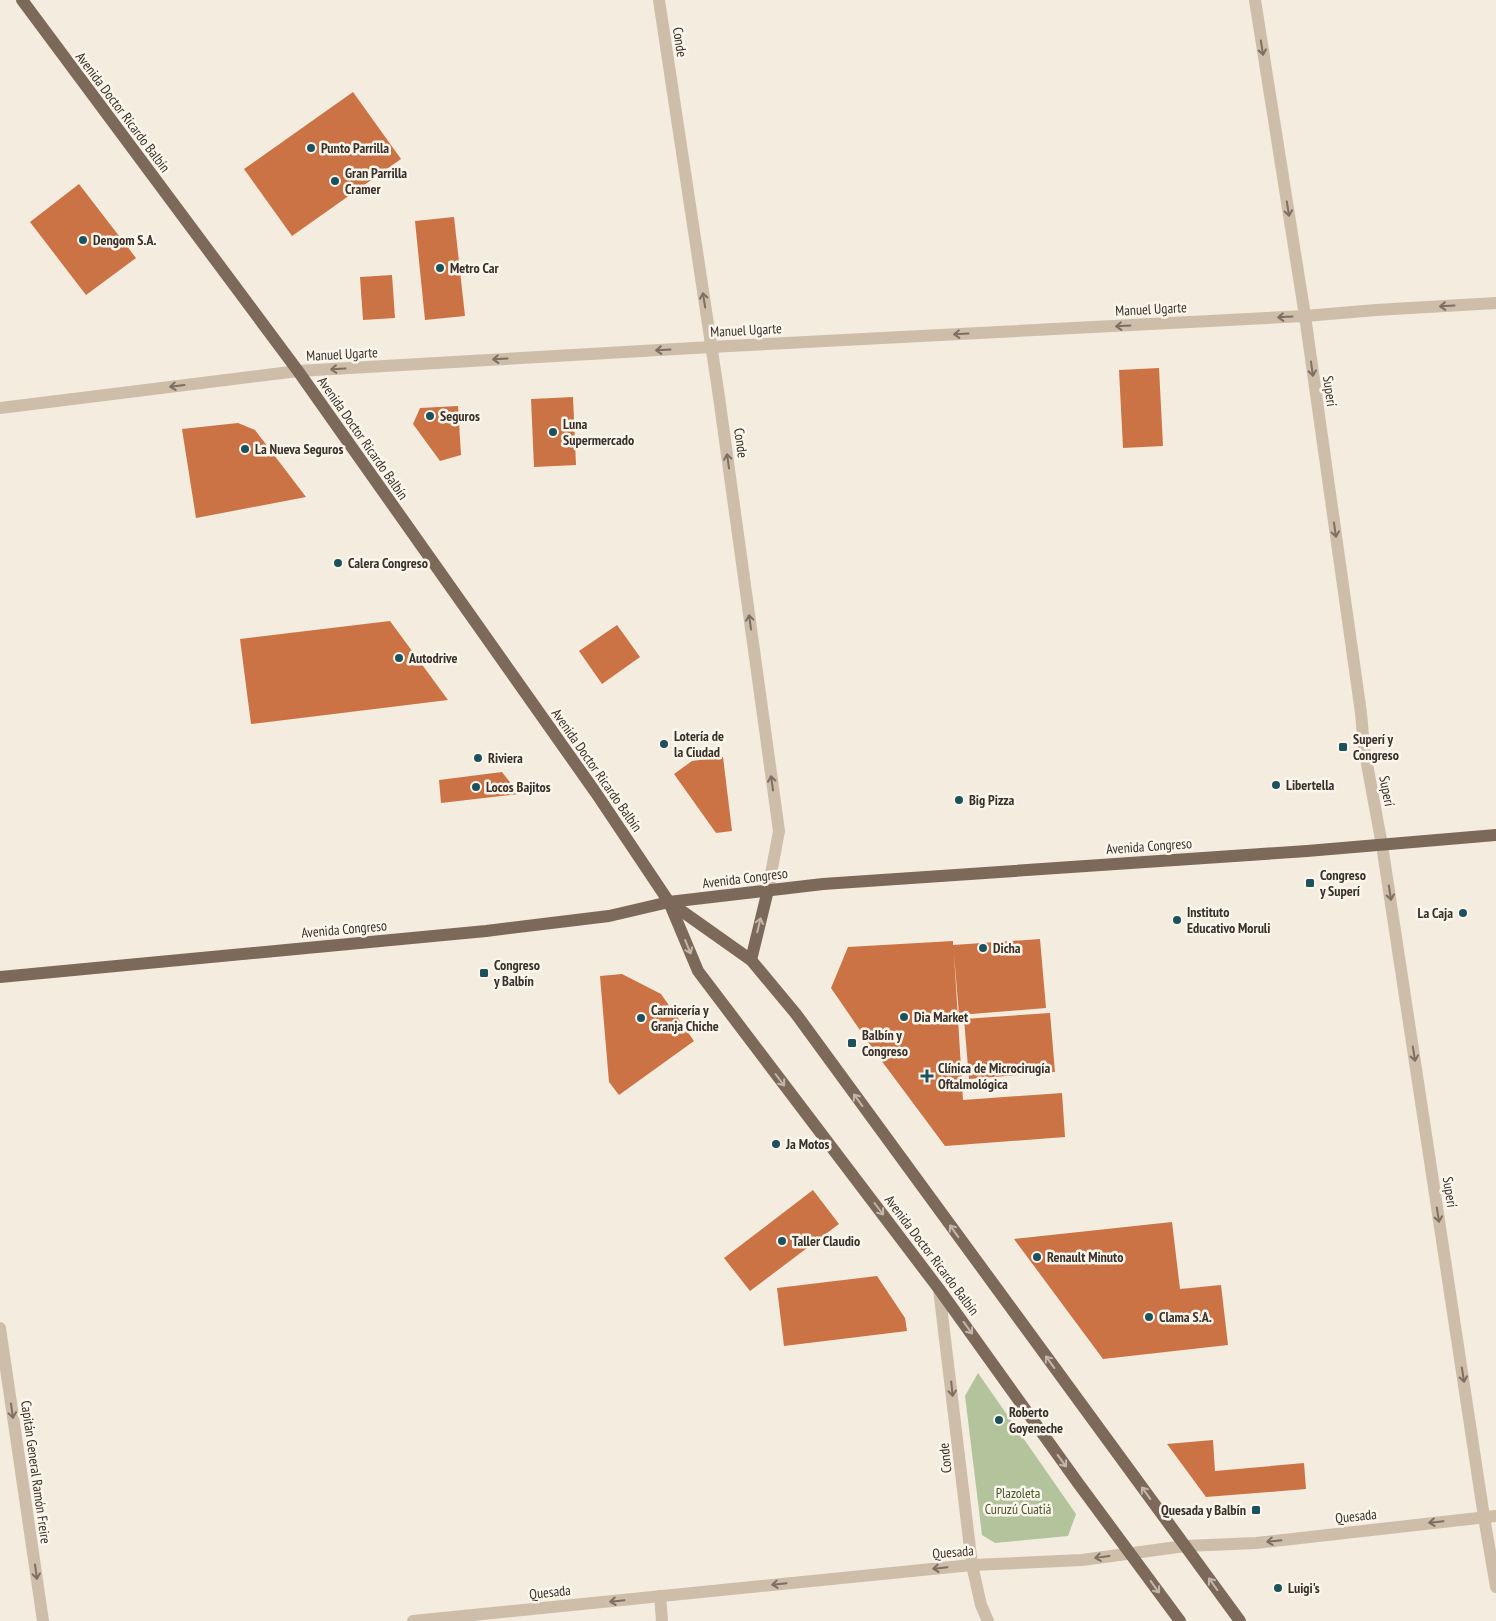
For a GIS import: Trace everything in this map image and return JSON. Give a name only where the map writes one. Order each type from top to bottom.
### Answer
[{"type":"main road","name":"Avenida Doctor Ricardo Balbín","points":[[22,0],[298,371],[596,793],[669,902],[698,971],[939,1289],[1180,1621]]},
{"type":"main road","name":"Avenida Congreso","points":[[0,977],[486,931],[609,916],[669,902],[832,883],[1382,845],[1496,835]]},
{"type":"main road","points":[[751,960],[768,890]]},
{"type":"main road","name":"Avenida Doctor Ricardo Balbín","points":[[669,902],[751,960],[796,1014],[1240,1621]]},
{"type":"street","name":"Conde","points":[[659,0],[720,397],[779,832],[768,890]]},
{"type":"street","name":"Superí","points":[[1255,0],[1305,316],[1364,748],[1382,845],[1490,1517],[1496,1587]]},
{"type":"street","name":"Manuel Ugarte","points":[[0,408],[298,371],[1305,316],[1496,303]]},
{"type":"street","name":"Conde","points":[[939,1289],[972,1565],[981,1605],[988,1621]]},
{"type":"street","name":"Capitán General Ramón Freire","points":[[0,1328],[43,1621]]},
{"type":"street","name":"Quesada","points":[[412,1621],[972,1565],[1082,1560],[1185,1546],[1256,1542],[1490,1517]]},
{"type":"street","points":[[660,1596],[662,1621]]},
{"type":"green space","name":"Plazoleta Curuzú Cuatiá","points":[[978,1373],[1076,1514],[1068,1536],[995,1543],[982,1535],[965,1396]]},
{"type":"building","points":[[353,92],[401,159],[292,236],[244,169]]},
{"type":"building","name":"Dengom S.A.","points":[[79,184],[136,258],[86,295],[30,222]]},
{"type":"building","name":"Metro Car","points":[[454,217],[465,316],[425,320],[415,221]]},
{"type":"building","points":[[392,275],[395,318],[363,320],[360,277]]},
{"type":"building","points":[[1159,368],[1163,446],[1123,448],[1119,370]]},
{"type":"building","name":"Luna Supermercado","points":[[573,397],[576,465],[534,467],[531,399]]},
{"type":"building","points":[[458,406],[461,455],[440,461],[413,424],[420,408]]},
{"type":"building","points":[[238,423],[255,430],[306,497],[196,518],[182,429]]},
{"type":"building","points":[[390,621],[448,700],[251,724],[240,639]]},
{"type":"building","points":[[617,625],[640,657],[602,684],[579,651]]},
{"type":"building","points":[[723,757],[732,831],[716,833],[674,774],[692,761]]},
{"type":"building","name":"Locos Bajitos","points":[[502,772],[519,794],[441,803],[439,780]]},
{"type":"building","points":[[1040,939],[1046,1008],[959,1015],[954,954],[963,1100],[1062,1093],[1065,1137],[945,1146],[875,1052],[831,988],[848,947],[953,941],[953,945]]},
{"type":"building","name":"Carnicería y Granja Chiche","points":[[622,974],[661,994],[694,1041],[619,1095],[609,1082],[600,976]]},
{"type":"building","points":[[1050,1013],[1055,1072],[969,1079],[964,1019]]},
{"type":"building","name":"Taller Claudio","points":[[813,1190],[839,1224],[750,1291],[724,1258]]},
{"type":"building","name":"Clama S.A.","points":[[1172,1222],[1180,1289],[1221,1285],[1228,1345],[1103,1359],[1014,1239]]},
{"type":"building","points":[[877,1276],[905,1318],[907,1331],[784,1346],[777,1288]]},
{"type":"building","points":[[1213,1440],[1215,1471],[1304,1463],[1306,1489],[1206,1497],[1167,1444]]},
{"type":"place","name":"Punto Parrilla","points":[[311,148]]},
{"type":"place","name":"Gran Parrilla Cramer","points":[[335,181]]},
{"type":"place","name":"Dengom S.A.","points":[[83,240]]},
{"type":"place","name":"Metro Car","points":[[440,268]]},
{"type":"place","name":"Seguros","points":[[430,416]]},
{"type":"place","name":"Luna Supermercado","points":[[553,432]]},
{"type":"place","name":"La Nueva Seguros","points":[[245,449]]},
{"type":"place","name":"Calera Congreso","points":[[338,563]]},
{"type":"place","name":"Autodrive","points":[[399,658]]},
{"type":"place","name":"Lotería de la Ciudad","points":[[664,744]]},
{"type":"place","name":"Superí y Congreso","points":[[1343,747]]},
{"type":"place","name":"Riviera","points":[[478,758]]},
{"type":"place","name":"Libertella","points":[[1276,785]]},
{"type":"place","name":"Locos Bajitos","points":[[476,787]]},
{"type":"place","name":"Big Pizza","points":[[959,800]]},
{"type":"place","name":"Congreso y Superí","points":[[1310,883]]},
{"type":"place","name":"La Caja","points":[[1463,913]]},
{"type":"place","name":"Instituto Educativo Moruli","points":[[1177,920]]},
{"type":"place","name":"Dicha","points":[[983,948]]},
{"type":"place","name":"Congreso y Balbín","points":[[484,973]]},
{"type":"place","name":"Dia Market","points":[[904,1017]]},
{"type":"place","name":"Carnicería y Granja Chiche","points":[[641,1018]]},
{"type":"place","name":"Balbín y Congreso","points":[[852,1043]]},
{"type":"place","name":"Clínica de Microcirugía Oftalmológica","points":[[927,1076]]},
{"type":"place","name":"Ja Motos","points":[[776,1144]]},
{"type":"place","name":"Taller Claudio","points":[[782,1241]]},
{"type":"place","name":"Renault Minuto","points":[[1037,1257]]},
{"type":"place","name":"Clama S.A.","points":[[1149,1317]]},
{"type":"place","name":"Roberto Goyeneche","points":[[999,1420]]},
{"type":"place","name":"Quesada y Balbín","points":[[1256,1510]]},
{"type":"place","name":"Luigi's","points":[[1278,1588]]}]
